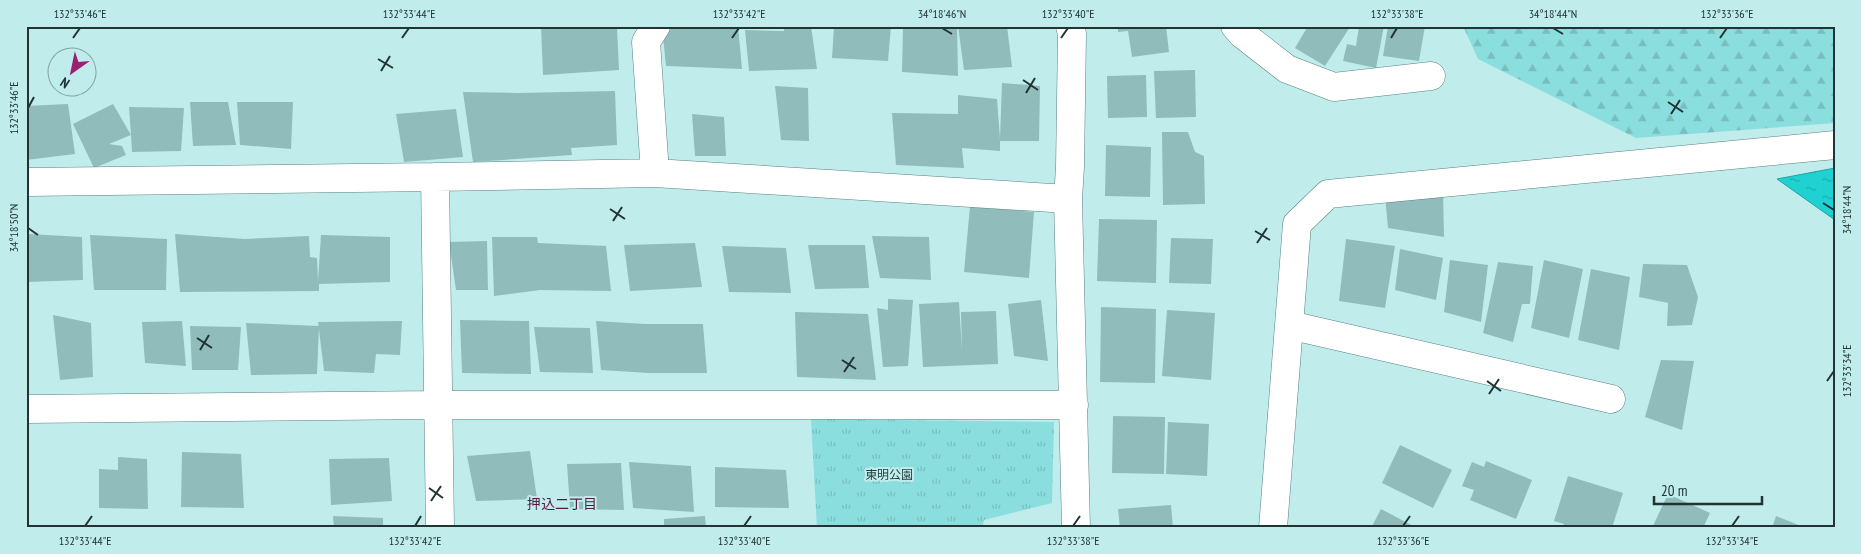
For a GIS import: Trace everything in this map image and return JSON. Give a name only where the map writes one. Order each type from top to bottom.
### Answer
[{"type":"street","points":[[655,173],[646,42],[656,26]]},
{"type":"street","points":[[1070,26],[1072,34],[1068,199],[1076,528]]},
{"type":"street","points":[[1235,26],[1242,34],[1288,69],[1334,87],[1431,76]]},
{"type":"street","points":[[1273,528],[1297,224],[1328,194],[1835,145]]},
{"type":"street","points":[[26,182],[655,173],[1068,199]]},
{"type":"street","points":[[435,177],[440,528]]},
{"type":"street","points":[[1289,325],[1611,399]]},
{"type":"street","points":[[26,409],[437,405],[1074,404]]},
{"type":"green space","points":[[1463,26],[1835,26],[1835,123],[1636,138],[1478,59]]},
{"type":"green space","name":"東明公園","points":[[811,419],[1054,422],[1052,503],[984,520],[982,528],[817,528]]},
{"type":"water","points":[[1835,168],[1835,220],[1777,179]]},
{"type":"building","points":[[541,26],[617,27],[619,70],[543,75]]},
{"type":"building","points":[[662,26],[738,26],[742,69],[666,66]]},
{"type":"building","points":[[784,26],[811,26],[817,69],[749,71],[745,30],[784,31]]},
{"type":"building","points":[[834,26],[891,26],[888,61],[832,58]]},
{"type":"building","points":[[903,26],[957,26],[958,76],[902,72]]},
{"type":"building","points":[[958,26],[1007,26],[1012,67],[964,70]]},
{"type":"building","points":[[1118,26],[1166,26],[1169,52],[1132,57],[1128,31],[1118,32]]},
{"type":"building","points":[[1308,26],[1350,27],[1325,66],[1295,48]]},
{"type":"building","points":[[1359,26],[1384,26],[1376,68],[1343,61],[1347,44],[1356,46]]},
{"type":"building","points":[[1388,26],[1425,26],[1419,61],[1383,56]]},
{"type":"building","points":[[1195,70],[1196,117],[1156,118],[1154,71]]},
{"type":"building","points":[[1146,75],[1147,117],[1108,118],[1107,76]]},
{"type":"building","points":[[1002,83],[1040,86],[1039,141],[1000,141],[1000,151],[962,148],[964,168],[896,165],[892,113],[958,114],[958,95],[997,99],[1000,139]]},
{"type":"building","points":[[775,86],[808,88],[809,141],[781,140]]},
{"type":"building","points":[[615,91],[617,145],[571,148],[572,155],[473,162],[463,92]]},
{"type":"building","points":[[190,102],[228,102],[236,145],[193,146]]},
{"type":"building","points":[[237,102],[293,102],[291,149],[240,145]]},
{"type":"building","points":[[68,104],[75,154],[26,160],[26,106]]},
{"type":"building","points":[[113,104],[131,135],[109,144],[122,146],[126,155],[94,168],[73,124]]},
{"type":"building","points":[[129,107],[184,108],[181,151],[132,152]]},
{"type":"building","points":[[456,109],[463,157],[404,162],[396,114]]},
{"type":"building","points":[[692,114],[724,117],[726,156],[695,156]]},
{"type":"building","points":[[1162,132],[1188,132],[1195,152],[1204,156],[1205,204],[1163,205]]},
{"type":"building","points":[[1106,145],[1151,147],[1150,197],[1105,196]]},
{"type":"building","points":[[1443,191],[1444,237],[1388,228],[1385,195]]},
{"type":"building","points":[[970,206],[1034,212],[1029,278],[964,272]]},
{"type":"building","points":[[1099,219],[1157,220],[1156,283],[1097,281]]},
{"type":"building","points":[[29,234],[82,237],[83,280],[26,282]]},
{"type":"building","points":[[175,234],[245,239],[309,236],[310,257],[317,258],[318,281],[321,235],[390,237],[390,282],[319,284],[319,291],[180,292]]},
{"type":"building","points":[[90,235],[167,239],[166,290],[94,290]]},
{"type":"building","points":[[872,236],[929,237],[931,280],[880,278]]},
{"type":"building","points":[[492,237],[537,237],[538,243],[606,246],[611,291],[540,290],[494,296]]},
{"type":"building","points":[[1171,238],[1213,239],[1211,284],[1169,283]]},
{"type":"building","points":[[1346,239],[1395,246],[1385,308],[1339,301]]},
{"type":"building","points":[[487,241],[488,290],[456,290],[449,242]]},
{"type":"building","points":[[695,243],[702,287],[630,291],[624,245]]},
{"type":"building","points":[[808,245],[865,245],[869,288],[815,289]]},
{"type":"building","points":[[722,246],[786,248],[791,293],[729,292]]},
{"type":"building","points":[[1400,249],[1443,258],[1436,300],[1395,290]]},
{"type":"building","points":[[1450,260],[1488,265],[1481,322],[1444,312]]},
{"type":"building","points":[[1544,260],[1583,269],[1569,338],[1531,328]]},
{"type":"building","points":[[1498,262],[1533,266],[1530,304],[1522,304],[1513,342],[1483,333]]},
{"type":"building","points":[[1643,264],[1687,265],[1698,297],[1692,325],[1667,326],[1668,303],[1639,297]]},
{"type":"building","points":[[1591,269],[1630,277],[1619,350],[1578,340]]},
{"type":"building","points":[[888,299],[913,300],[908,366],[883,367],[877,308],[888,310]]},
{"type":"building","points":[[1041,300],[1048,361],[1014,356],[1008,304]]},
{"type":"building","points":[[959,302],[962,351],[961,312],[996,311],[998,364],[923,367],[919,304]]},
{"type":"building","points":[[1101,307],[1156,309],[1155,383],[1100,382]]},
{"type":"building","points":[[1167,310],[1215,313],[1211,380],[1162,376]]},
{"type":"building","points":[[795,312],[868,314],[876,380],[797,377]]},
{"type":"building","points":[[53,315],[91,323],[93,377],[60,380]]},
{"type":"building","points":[[460,320],[529,321],[531,374],[462,373]]},
{"type":"building","points":[[182,321],[186,366],[145,363],[142,322]]},
{"type":"building","points":[[402,321],[400,355],[376,354],[374,373],[324,371],[318,322]]},
{"type":"building","points":[[596,321],[645,324],[703,324],[707,373],[648,373],[601,370]]},
{"type":"building","points":[[246,323],[319,326],[317,374],[251,375]]},
{"type":"building","points":[[190,326],[241,327],[238,370],[192,370]]},
{"type":"building","points":[[534,327],[590,328],[593,373],[540,372]]},
{"type":"building","points":[[1661,360],[1694,361],[1682,430],[1645,417]]},
{"type":"building","points":[[1113,416],[1165,417],[1164,474],[1112,473]]},
{"type":"building","points":[[1168,422],[1209,424],[1207,476],[1166,474]]},
{"type":"building","points":[[1400,445],[1452,470],[1433,508],[1382,483]]},
{"type":"building","points":[[530,451],[537,499],[476,501],[467,456]]},
{"type":"building","points":[[182,452],[241,454],[244,508],[181,507]]},
{"type":"building","points":[[118,457],[147,459],[148,509],[99,508],[99,469],[118,470]]},
{"type":"building","points":[[389,458],[392,501],[331,505],[329,459]]},
{"type":"building","points":[[1486,461],[1532,480],[1516,519],[1470,500],[1474,490],[1462,486],[1472,462],[1484,467]]},
{"type":"building","points":[[629,462],[691,466],[694,512],[633,508]]},
{"type":"building","points":[[621,463],[624,510],[570,509],[567,464]]},
{"type":"building","points":[[715,467],[786,470],[789,508],[715,507]]},
{"type":"building","points":[[1568,476],[1623,493],[1612,528],[1563,528],[1564,524],[1554,521]]},
{"type":"building","points":[[1668,494],[1710,513],[1703,528],[1652,528]]},
{"type":"building","points":[[1171,505],[1173,528],[1120,528],[1118,509]]},
{"type":"building","points":[[1381,509],[1417,528],[1371,528]]},
{"type":"building","points":[[333,516],[383,518],[383,528],[334,528]]},
{"type":"building","points":[[705,516],[706,528],[664,528],[664,519]]},
{"type":"building","points":[[1776,516],[1806,528],[1772,528]]},
{"type":"district","name":"押込二丁目","points":[[562,504]]}]
